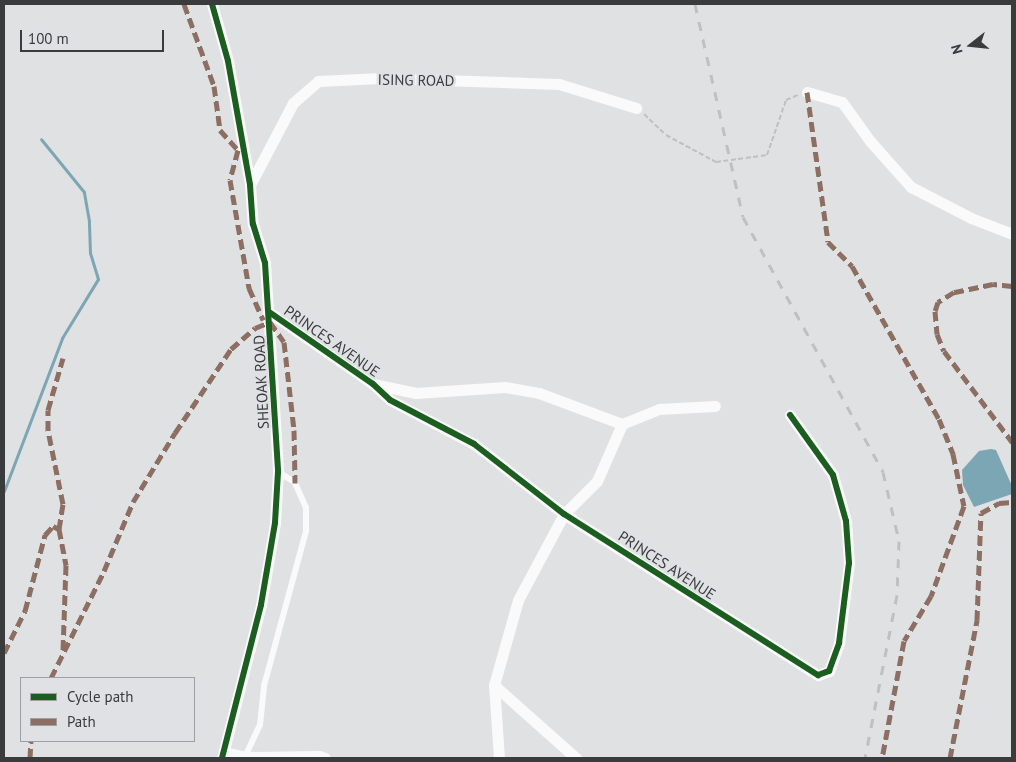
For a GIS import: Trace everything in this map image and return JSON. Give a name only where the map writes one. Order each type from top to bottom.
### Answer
[{"type":"street","name":"SHEOAK ROAD","points":[[212,4],[228,61],[250,184],[253,224],[264,264],[269,312],[278,472],[275,523],[261,605],[223,755]]},
{"type":"street","name":"ISING ROAD","points":[[250,184],[293,102],[318,81],[381,78],[559,84],[636,108]]},
{"type":"street","points":[[807,92],[842,102],[870,141],[910,187],[971,218],[1012,234]]},
{"type":"street","name":"PRINCES AVENUE","points":[[269,312],[373,384],[390,400],[474,444],[564,514],[818,676],[829,671],[839,643],[849,563],[846,521],[833,475],[790,415]]},
{"type":"street","points":[[373,384],[416,393],[505,387],[539,393],[622,424],[659,409],[715,406]]},
{"type":"street","points":[[498,758],[494,685],[518,600],[564,514],[597,481],[622,424]]},
{"type":"street","points":[[494,685],[576,758]]},
{"type":"street","points":[[223,755],[320,756],[325,758]]},
{"type":"lane","points":[[245,756],[260,725],[264,686],[306,531],[306,508],[295,483],[278,472]]},
{"type":"path","points":[[636,108],[666,135],[716,162],[767,155],[786,100],[807,92]]},
{"type":"water","points":[[996,450],[1012,486],[1012,494],[974,507],[963,485],[962,470],[979,451]]},
{"type":"waterway","points":[[4,491],[62,338],[98,279],[90,253],[89,221],[84,192],[41,139]]},
{"type":"railway","points":[[695,4],[743,217],[883,472],[899,541],[897,595],[865,758]]},
{"type":"marked path","points":[[184,4],[214,86],[220,130],[238,150],[230,180],[249,288],[263,320]]},
{"type":"marked path","points":[[807,92],[828,242],[852,266],[939,419],[953,454],[964,506],[931,596],[904,641],[882,758]]},
{"type":"marked path","points":[[1012,286],[993,284],[954,292],[938,302],[935,311],[937,334],[944,351],[1012,442]]},
{"type":"marked path","points":[[51,677],[104,571],[133,502],[175,433],[231,349],[255,328],[270,322],[284,342],[294,430],[295,483]]},
{"type":"marked path","points":[[59,529],[63,504],[48,430],[48,410],[63,358]]},
{"type":"marked path","points":[[950,758],[977,620],[981,513],[999,503],[1012,502]]},
{"type":"marked path","points":[[4,653],[25,611],[45,535],[53,526],[59,529],[66,565],[63,653]]},
{"type":"marked path","points":[[30,758],[31,742]]},
{"type":"cycle path","points":[[212,4],[228,61],[250,185],[253,224],[265,263],[278,472],[275,523],[261,605],[222,758]]},
{"type":"cycle path","points":[[269,312],[373,384],[390,400],[474,444],[564,514],[818,675],[829,671],[839,643],[849,563],[846,521],[833,475],[790,415]]}]
